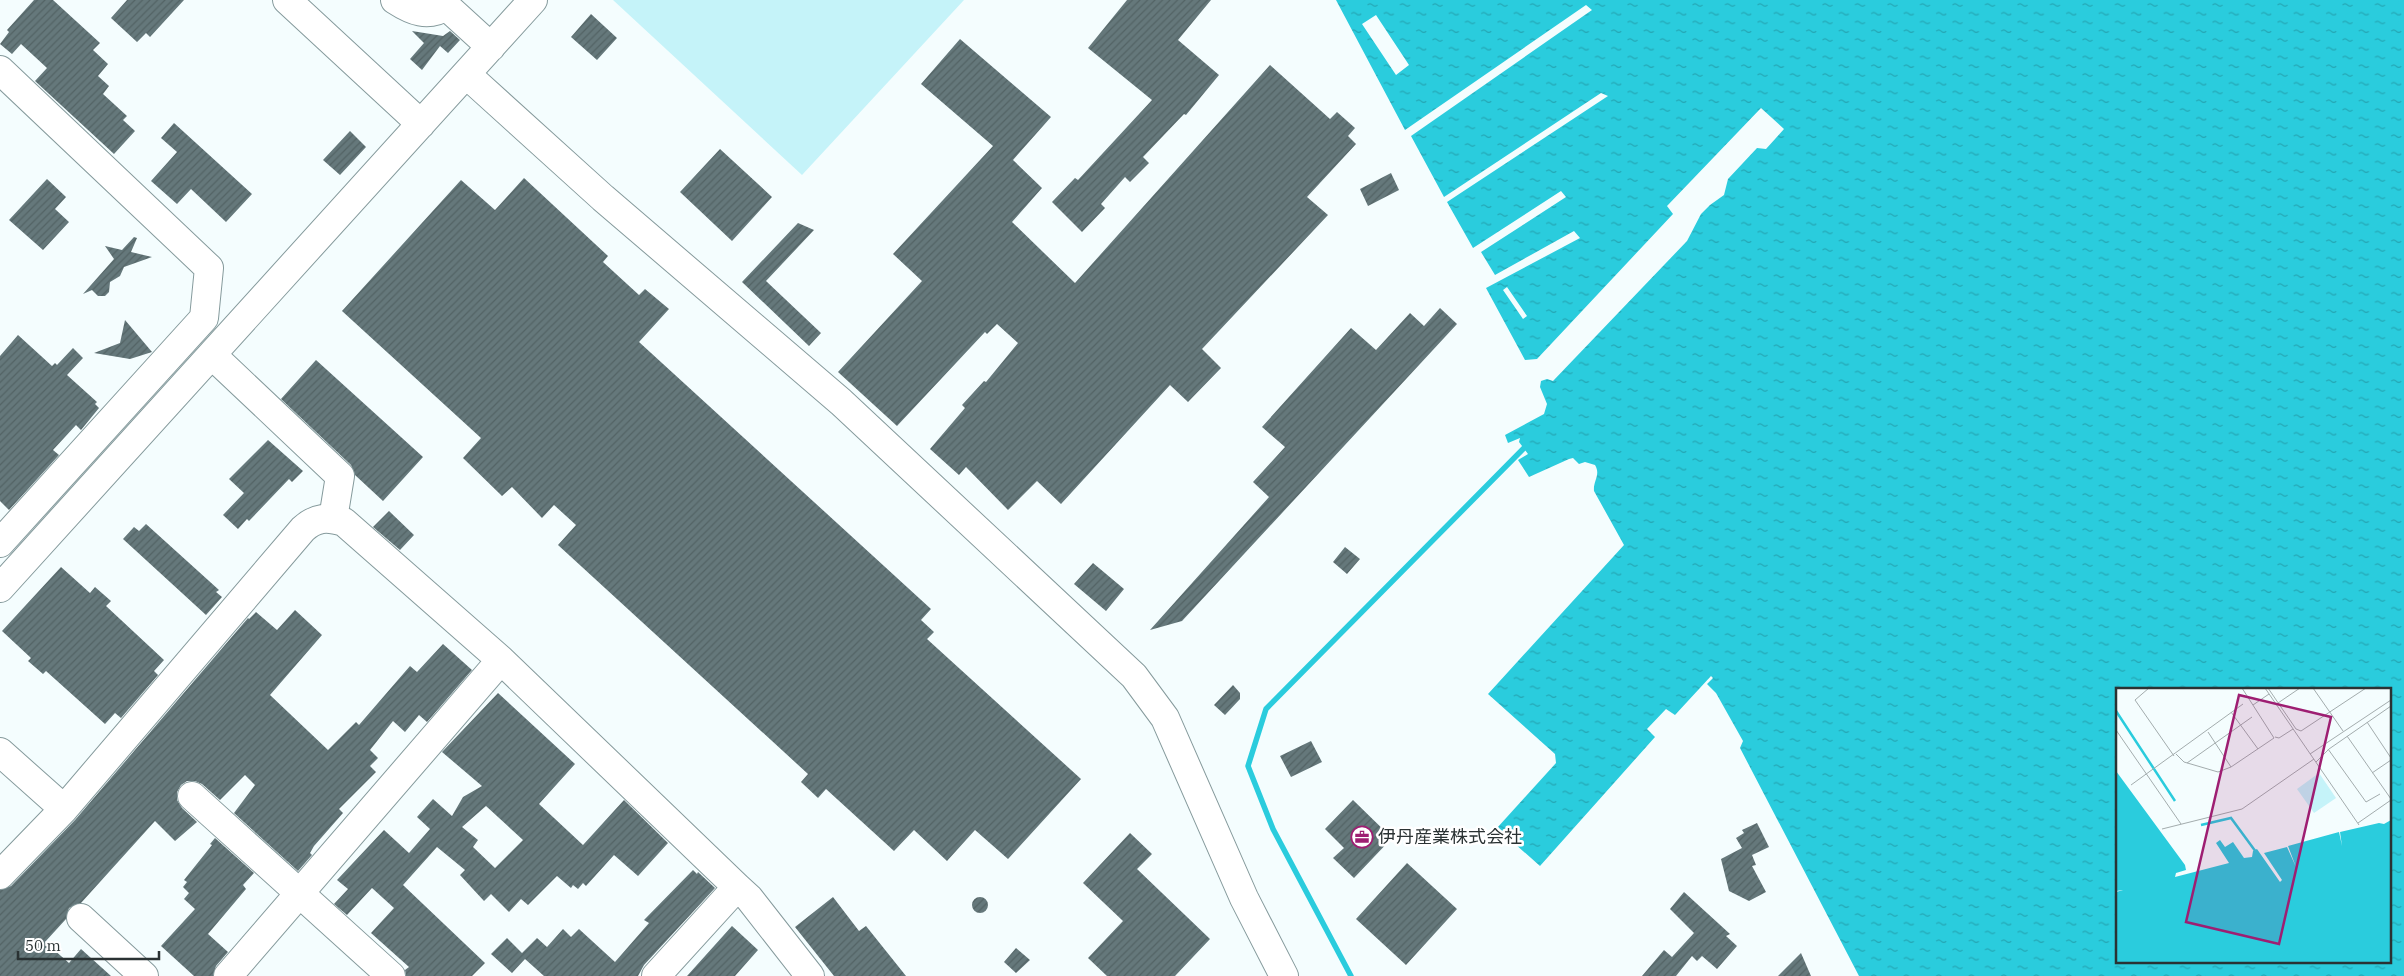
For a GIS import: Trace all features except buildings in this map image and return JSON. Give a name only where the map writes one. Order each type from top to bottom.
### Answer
[{"type":"street","points":[[287,0],[421,124]]},
{"type":"street","points":[[0,588],[533,0]]},
{"type":"street","points":[[397,1],[426,14],[439,10],[448,3],[491,47]]},
{"type":"street","points":[[0,70],[209,268],[204,318],[0,543]]},
{"type":"street","points":[[466,74],[603,198],[841,402],[1134,676],[1165,718],[1244,898],[1284,976]]},
{"type":"street","points":[[212,355],[340,476],[334,519]]},
{"type":"street","points":[[0,875],[64,809],[303,529],[312,521],[321,518],[334,519],[344,522],[500,660],[749,898],[810,976]]},
{"type":"street","points":[[228,976],[500,660]]},
{"type":"street","points":[[0,752],[64,809]]},
{"type":"street","points":[[192,796],[391,976]]},
{"type":"street","points":[[656,976],[737,887]]},
{"type":"street","points":[[81,918],[144,976]]},
{"type":"shaded area","points":[[613,0],[964,0],[802,175]]},
{"type":"water","points":[[1336,0],[2404,0],[2404,976],[1859,976],[1740,748],[1743,741],[1716,693],[1707,684],[1713,678],[1711,676],[1675,715],[1666,709],[1647,729],[1655,737],[1540,866],[1497,828],[1556,763],[1555,754],[1488,694],[1624,545],[1594,491],[1597,475],[1595,465],[1585,462],[1579,464],[1573,458],[1529,477],[1518,460],[1528,454],[1519,442],[1520,438],[1508,443],[1505,435],[1544,414],[1547,404],[1540,387],[1541,381],[1547,379],[1553,381],[1687,241],[1701,214],[1724,195],[1728,179],[1757,148],[1766,149],[1784,129],[1761,108],[1667,206],[1673,214],[1537,359],[1525,360],[1486,288],[1580,238],[1574,231],[1495,275],[1481,252],[1566,197],[1561,191],[1473,248],[1447,202],[1608,96],[1601,93],[1444,197],[1411,136],[1592,10],[1586,5],[1405,130]],"holes":[[[1376,15],[1409,65],[1396,75],[1362,24]],[[1507,287],[1527,316],[1523,319],[1503,290]]]},
{"type":"waterway","points":[[1351,976],[1273,829],[1248,766],[1266,709],[1527,445]]},
{"type":"place","name":"伊丹産業株式会社","points":[[1362,837]]}]
